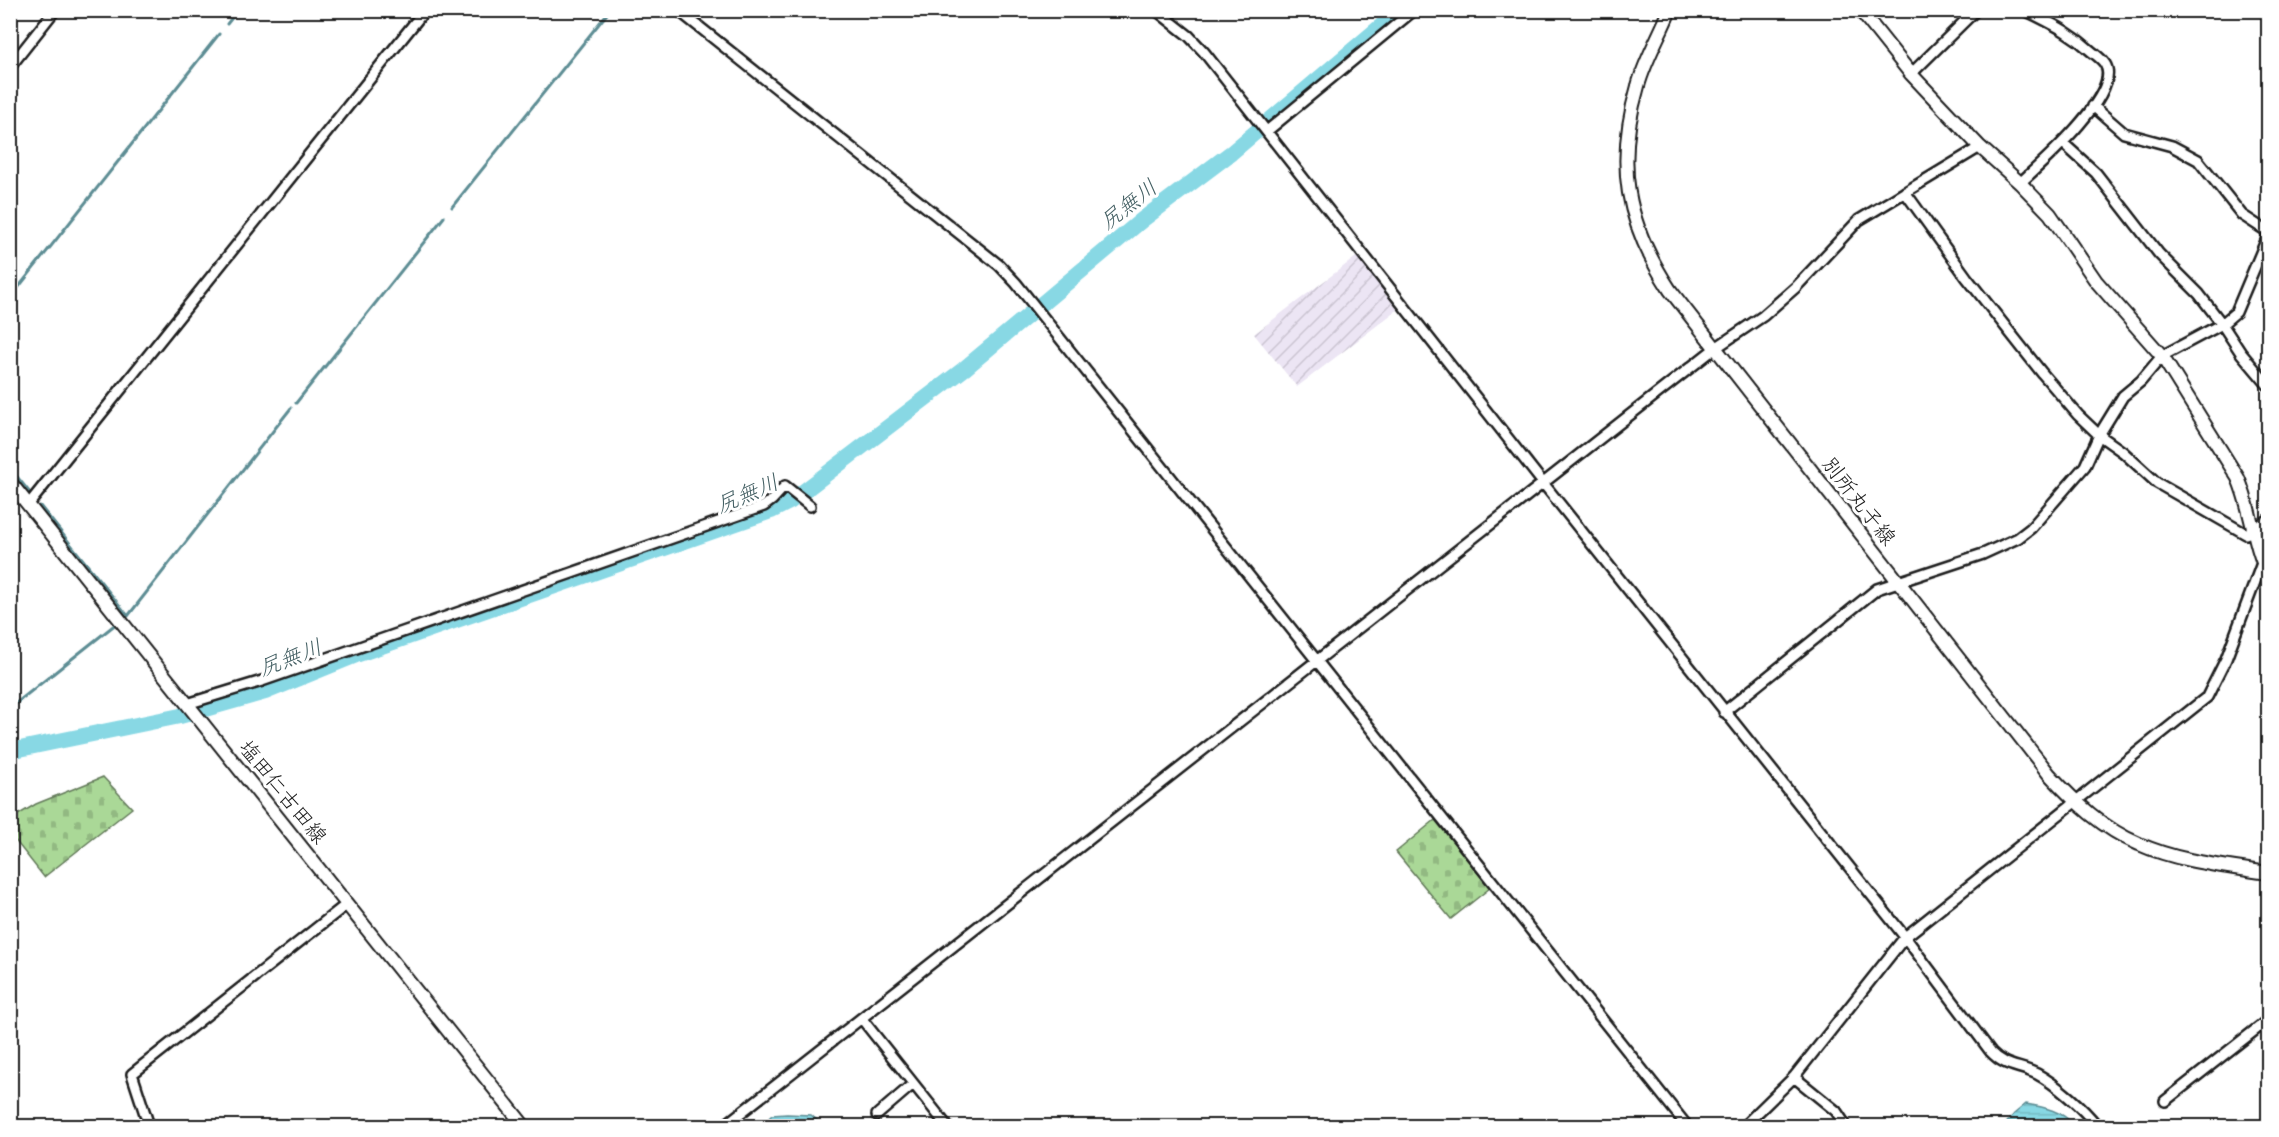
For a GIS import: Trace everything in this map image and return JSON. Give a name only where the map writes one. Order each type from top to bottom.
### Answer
[{"type":"main road","name":"別所丸子線","points":[[1670,10],[1638,84],[1626,141],[1629,202],[1636,225],[1655,268],[1714,349],[1896,581],[2049,774],[2076,802],[2098,820],[2139,844],[2194,860],[2268,873]]},
{"type":"main road","points":[[1860,10],[1911,74],[1980,147],[2050,214],[2096,281],[2162,356],[2238,478],[2247,499],[2255,542],[2265,568]]},
{"type":"main road","name":"塩田仁古田線","points":[[10,482],[524,1126]]},
{"type":"street","points":[[10,67],[55,10]]},
{"type":"street","points":[[28,504],[424,10]]},
{"type":"street","points":[[678,10],[999,265],[1016,283],[1687,1126]]},
{"type":"street","points":[[1156,10],[1189,36],[1204,52],[1543,483],[1905,937],[1998,1060],[2040,1076],[2072,1101],[2097,1126]]},
{"type":"street","points":[[1266,131],[1414,10]]},
{"type":"street","points":[[1911,74],[1976,10]]},
{"type":"street","points":[[2020,183],[2063,143],[2093,106],[2108,81],[2108,71],[2104,63],[2072,34],[2025,10]]},
{"type":"street","points":[[1724,711],[1877,589],[1983,554],[2018,538],[2031,528],[2085,466],[2099,435],[2123,396],[2141,381],[2162,356],[2222,324],[2236,312],[2268,234],[2242,216],[2198,160],[2172,146],[2124,133],[2093,106]]},
{"type":"street","points":[[2063,143],[2096,173],[2159,254],[2199,294],[2241,353],[2268,385]]},
{"type":"street","points":[[724,1126],[1714,349],[1763,316],[1796,287],[1859,220],[1980,147]]},
{"type":"street","points":[[1905,192],[1967,278],[2028,356],[2078,415],[2099,435],[2123,452],[2157,483],[2246,534],[2268,520]]},
{"type":"street","points":[[189,706],[764,506],[785,486],[806,503]]},
{"type":"street","points":[[1744,1126],[1794,1077],[1905,937],[2210,693],[2265,568]]},
{"type":"street","points":[[149,1126],[132,1074],[347,904]]},
{"type":"street","points":[[862,1019],[947,1126]]},
{"type":"street","points":[[2165,1101],[2268,1020]]},
{"type":"street","points":[[1794,1077],[1836,1111],[1846,1126]]},
{"type":"street","points":[[877,1115],[913,1084]]},
{"type":"shaded area","points":[[1360,254],[1401,307],[1297,387],[1254,334]]},
{"type":"green space","points":[[103,777],[132,808],[44,877],[11,835],[11,819],[36,804]]},
{"type":"green space","points":[[1435,820],[1490,888],[1451,919],[1396,852]]},
{"type":"water","points":[[2026,1104],[2059,1113],[2075,1126],[2004,1126]]},
{"type":"water","points":[[772,1115],[811,1115],[824,1126],[761,1126]]},
{"type":"waterway","points":[[227,24],[238,10]]},
{"type":"waterway","points":[[452,207],[610,10]]},
{"type":"waterway","name":"尻無川","points":[[10,751],[180,716],[265,692],[356,655],[771,511],[791,501],[964,369],[1142,220],[1231,153],[1400,10]]},
{"type":"waterway","points":[[10,298],[219,34]]},
{"type":"waterway","points":[[296,403],[444,217]]},
{"type":"waterway","points":[[40,506],[128,616],[291,408]]},
{"type":"waterway","points":[[10,468],[30,493]]},
{"type":"waterway","points":[[10,708],[117,623]]}]
